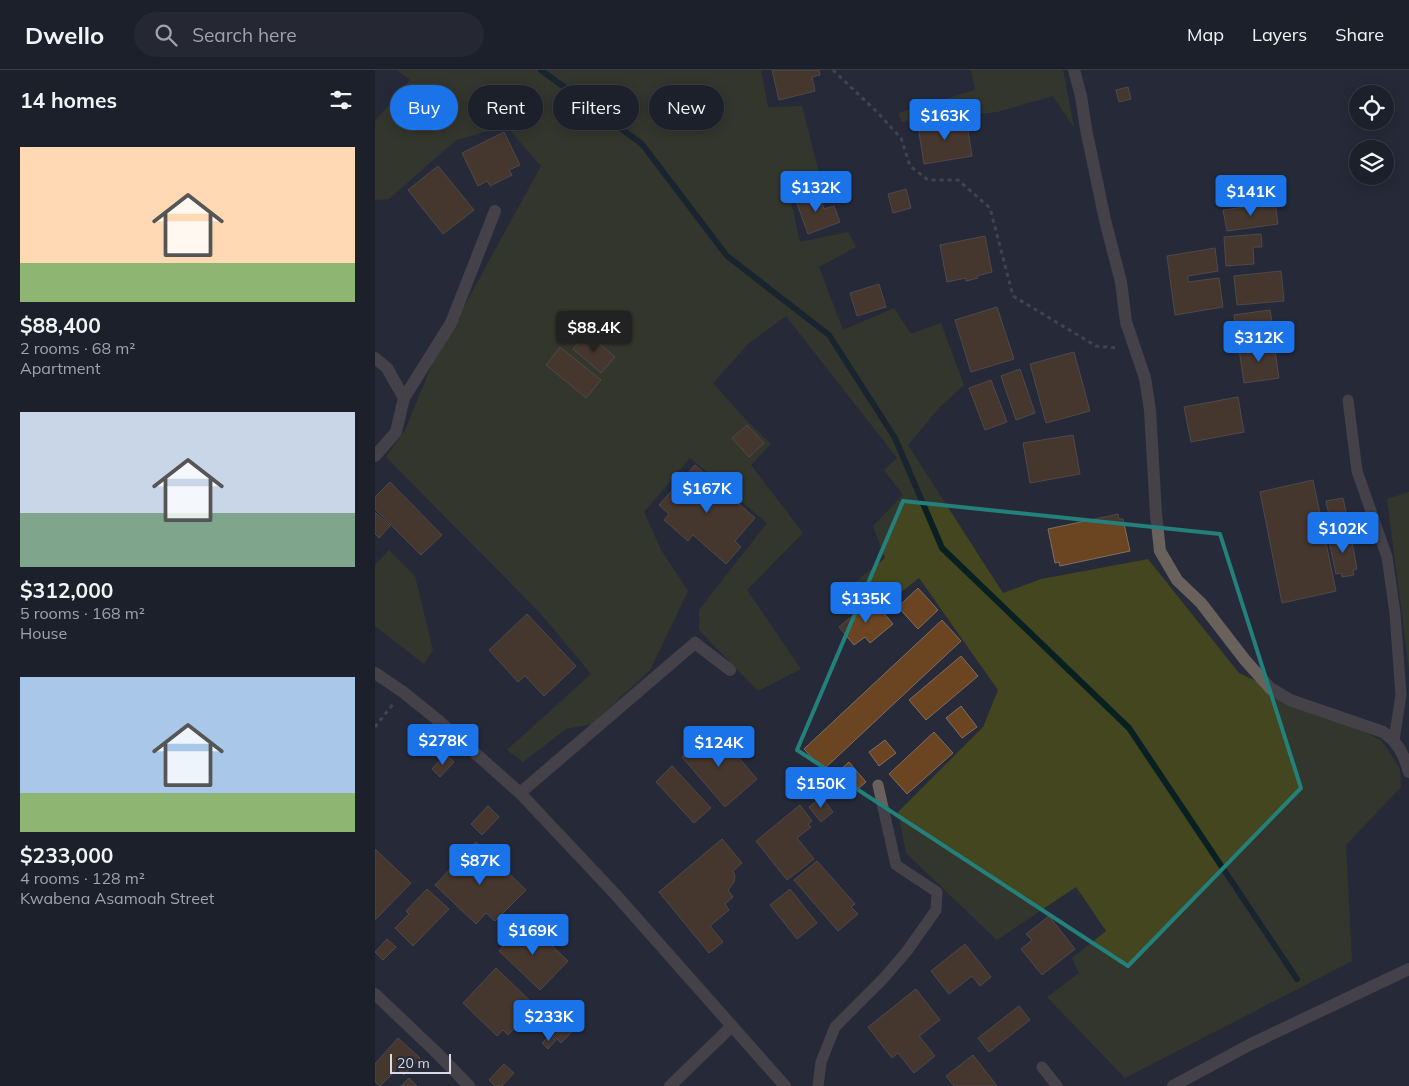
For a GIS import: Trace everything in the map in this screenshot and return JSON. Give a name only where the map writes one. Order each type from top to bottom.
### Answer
[{"type":"street","points":[[1074,70],[1081,96],[1105,220],[1121,282],[1126,322],[1145,378],[1160,551],[1177,580],[1201,603],[1245,660],[1270,688],[1290,700],[1383,732],[1394,740],[1405,757],[1409,772]]},
{"type":"street","points":[[375,456],[396,432],[404,398],[451,323],[495,211]]},
{"type":"street","points":[[375,358],[387,368],[404,398]]},
{"type":"street","points":[[521,793],[695,644],[730,670]]},
{"type":"street","points":[[375,672],[403,692],[521,793],[785,1086]]},
{"type":"street","points":[[1173,1086],[1251,1044],[1409,969]]},
{"type":"street","points":[[375,994],[469,1086]]},
{"type":"street","points":[[670,1086],[732,1026]]},
{"type":"lane","points":[[1348,400],[1357,471],[1387,557],[1395,613],[1401,695],[1394,740]]},
{"type":"lane","points":[[818,1086],[821,1062],[835,1027],[895,965],[936,910],[937,892],[896,865],[878,785]]},
{"type":"lane","points":[[1042,1067],[1057,1086]]},
{"type":"path","points":[[833,70],[901,138],[910,166],[928,180],[958,180],[990,208],[1013,296],[1096,346],[1136,349]]},
{"type":"path","points":[[375,727],[403,692]]},
{"type":"highlighted area","points":[[903,501],[1220,534],[1301,788],[1128,966],[797,750]]},
{"type":"green space","points":[[397,70],[761,70],[768,107],[802,106],[821,181],[789,192],[800,242],[848,232],[856,247],[819,267],[843,330],[894,308],[911,334],[941,323],[964,385],[939,408],[908,445],[1003,593],[1041,579],[1148,559],[1239,673],[1381,740],[1400,769],[1401,787],[1346,845],[1352,961],[1125,1078],[1047,997],[1079,973],[1072,958],[1106,931],[1076,887],[997,940],[906,853],[898,812],[983,727],[998,690],[919,578],[889,602],[877,591],[861,604],[848,588],[885,558],[873,526],[903,495],[884,470],[897,458],[786,316],[748,344],[713,383],[747,421],[771,444],[751,465],[803,533],[747,590],[801,669],[758,691],[699,630],[699,610],[767,523],[690,458],[644,512],[661,550],[688,591],[650,670],[592,724],[566,729],[523,762],[507,750],[591,674],[541,614],[386,457],[405,430],[432,365],[541,166],[510,130],[543,130],[543,85],[468,85],[468,130],[492,130],[456,140],[389,199],[375,200],[375,121],[390,103],[390,130],[458,130],[458,85],[406,85],[410,80]]},
{"type":"green space","points":[[971,70],[1063,70],[1074,128],[1053,96],[997,112],[902,122],[898,113],[975,90]]},
{"type":"green space","points":[[1409,492],[1409,669],[1387,499]]},
{"type":"green space","points":[[389,550],[415,576],[433,650],[424,664],[375,626],[375,565]]},
{"type":"building","points":[[772,70],[819,70],[820,75],[812,77],[815,91],[779,100]]},
{"type":"building","points":[[1128,87],[1131,99],[1119,102],[1116,90]]},
{"type":"building","points":[[966,118],[972,156],[924,164],[918,126]]},
{"type":"building","points":[[504,132],[520,165],[509,170],[512,175],[490,186],[487,181],[478,186],[462,153]]},
{"type":"building","points":[[438,166],[474,210],[443,234],[408,190]]},
{"type":"building","points":[[906,189],[911,208],[893,213],[888,194]]},
{"type":"building","points":[[817,190],[824,209],[834,206],[840,222],[808,234],[795,198]]},
{"type":"building","points":[[1275,203],[1278,224],[1227,231],[1223,210]]},
{"type":"building","points":[[1261,234],[1262,247],[1253,247],[1254,264],[1226,266],[1224,237]]},
{"type":"building","points":[[985,236],[992,272],[966,281],[966,278],[947,282],[940,245]]},
{"type":"building","points":[[1215,248],[1218,271],[1188,276],[1188,282],[1219,278],[1223,307],[1175,315],[1167,256]]},
{"type":"building","points":[[1281,271],[1284,301],[1237,305],[1234,276]]},
{"type":"building","points":[[879,284],[886,307],[857,316],[850,293]]},
{"type":"building","points":[[997,307],[1014,359],[971,372],[955,320]]},
{"type":"building","points":[[1270,310],[1274,335],[1238,341],[1234,315]]},
{"type":"building","points":[[587,333],[615,357],[601,373],[573,349]]},
{"type":"building","points":[[1274,343],[1279,378],[1244,383],[1239,349]]},
{"type":"building","points":[[560,347],[601,380],[586,398],[546,365]]},
{"type":"building","points":[[1074,352],[1090,411],[1046,423],[1030,364]]},
{"type":"building","points":[[1020,369],[1035,413],[1016,420],[1001,376]]},
{"type":"building","points":[[991,380],[1007,422],[985,430],[969,388]]},
{"type":"building","points":[[1238,397],[1244,432],[1191,442],[1184,407]]},
{"type":"building","points":[[747,425],[764,443],[749,457],[732,438]]},
{"type":"building","points":[[1073,435],[1080,474],[1030,483],[1023,443]]},
{"type":"building","points":[[695,465],[755,518],[735,541],[741,547],[726,564],[693,535],[688,541],[664,520],[669,514],[659,505]]},
{"type":"building","points":[[1313,480],[1336,591],[1282,603],[1260,492]]},
{"type":"building","points":[[390,482],[442,535],[421,555],[375,509],[375,497]]},
{"type":"building","points":[[1343,498],[1349,526],[1332,530],[1326,501]]},
{"type":"building","points":[[375,512],[390,526],[379,538],[375,534]]},
{"type":"building","points":[[1118,514],[1119,519],[1123,519],[1130,551],[1060,566],[1059,562],[1055,563],[1048,529]]},
{"type":"building","points":[[1350,531],[1357,569],[1353,570],[1354,575],[1342,577],[1341,573],[1336,574],[1328,536]]},
{"type":"building","points":[[918,588],[938,610],[918,629],[898,607]]},
{"type":"building","points":[[872,599],[893,624],[870,643],[865,637],[854,645],[839,627]]},
{"type":"building","points":[[527,614],[576,666],[544,696],[525,676],[518,682],[489,650]]},
{"type":"building","points":[[942,620],[961,641],[823,770],[804,749]]},
{"type":"building","points":[[961,656],[978,676],[926,720],[909,700]]},
{"type":"building","points":[[961,706],[977,727],[962,738],[946,718]]},
{"type":"building","points":[[714,729],[757,779],[725,807],[682,757]]},
{"type":"building","points":[[934,732],[953,753],[907,794],[889,774]]},
{"type":"building","points":[[885,740],[896,753],[879,766],[869,752]]},
{"type":"building","points":[[446,754],[454,762],[440,777],[432,769]]},
{"type":"building","points":[[849,762],[866,782],[849,796],[833,776]]},
{"type":"building","points":[[672,766],[711,808],[694,823],[656,782]]},
{"type":"building","points":[[822,797],[833,812],[821,822],[809,807]]},
{"type":"building","points":[[800,805],[812,821],[808,824],[811,827],[797,838],[814,859],[787,880],[756,841]]},
{"type":"building","points":[[488,806],[499,817],[482,835],[471,824]]},
{"type":"building","points":[[722,839],[742,863],[733,871],[735,876],[734,882],[728,890],[733,897],[725,904],[729,910],[710,926],[723,942],[709,953],[659,892]]},
{"type":"building","points":[[476,842],[526,890],[495,921],[486,913],[476,924],[435,885]]},
{"type":"building","points":[[375,849],[411,883],[375,920]]},
{"type":"building","points":[[817,861],[855,904],[851,907],[858,914],[838,931],[794,880]]},
{"type":"building","points":[[427,889],[449,909],[413,946],[395,928],[409,914],[406,911]]},
{"type":"building","points":[[790,889],[817,923],[797,939],[770,905]]},
{"type":"building","points":[[1049,916],[1075,949],[1042,975],[1021,949],[1032,940],[1026,934]]},
{"type":"building","points":[[527,922],[568,961],[540,990],[499,951]]},
{"type":"building","points":[[387,939],[396,947],[383,960],[375,952]]},
{"type":"building","points":[[965,944],[991,977],[980,986],[972,976],[949,994],[931,971]]},
{"type":"building","points":[[496,968],[530,1001],[517,1015],[522,1020],[508,1035],[503,1030],[497,1036],[463,1003]]},
{"type":"building","points":[[916,989],[940,1020],[919,1036],[935,1056],[914,1073],[898,1053],[892,1058],[868,1027]]},
{"type":"building","points":[[1019,1006],[1030,1020],[989,1052],[978,1038]]},
{"type":"building","points":[[571,1010],[582,1021],[561,1043],[550,1032]]},
{"type":"building","points":[[550,1035],[556,1040],[548,1049],[542,1043]]},
{"type":"building","points":[[398,1038],[420,1058],[404,1075],[397,1069],[380,1086],[375,1082],[375,1064]]},
{"type":"building","points":[[973,1055],[997,1086],[954,1086],[946,1076]]},
{"type":"building","points":[[504,1064],[514,1073],[502,1086],[495,1086],[489,1080]]},
{"type":"building","points":[[409,1078],[417,1086],[401,1086]]},
{"type":"waterway","points":[[541,70],[642,144],[727,256],[829,335],[895,438],[942,548],[1129,728],[1297,979]]}]
